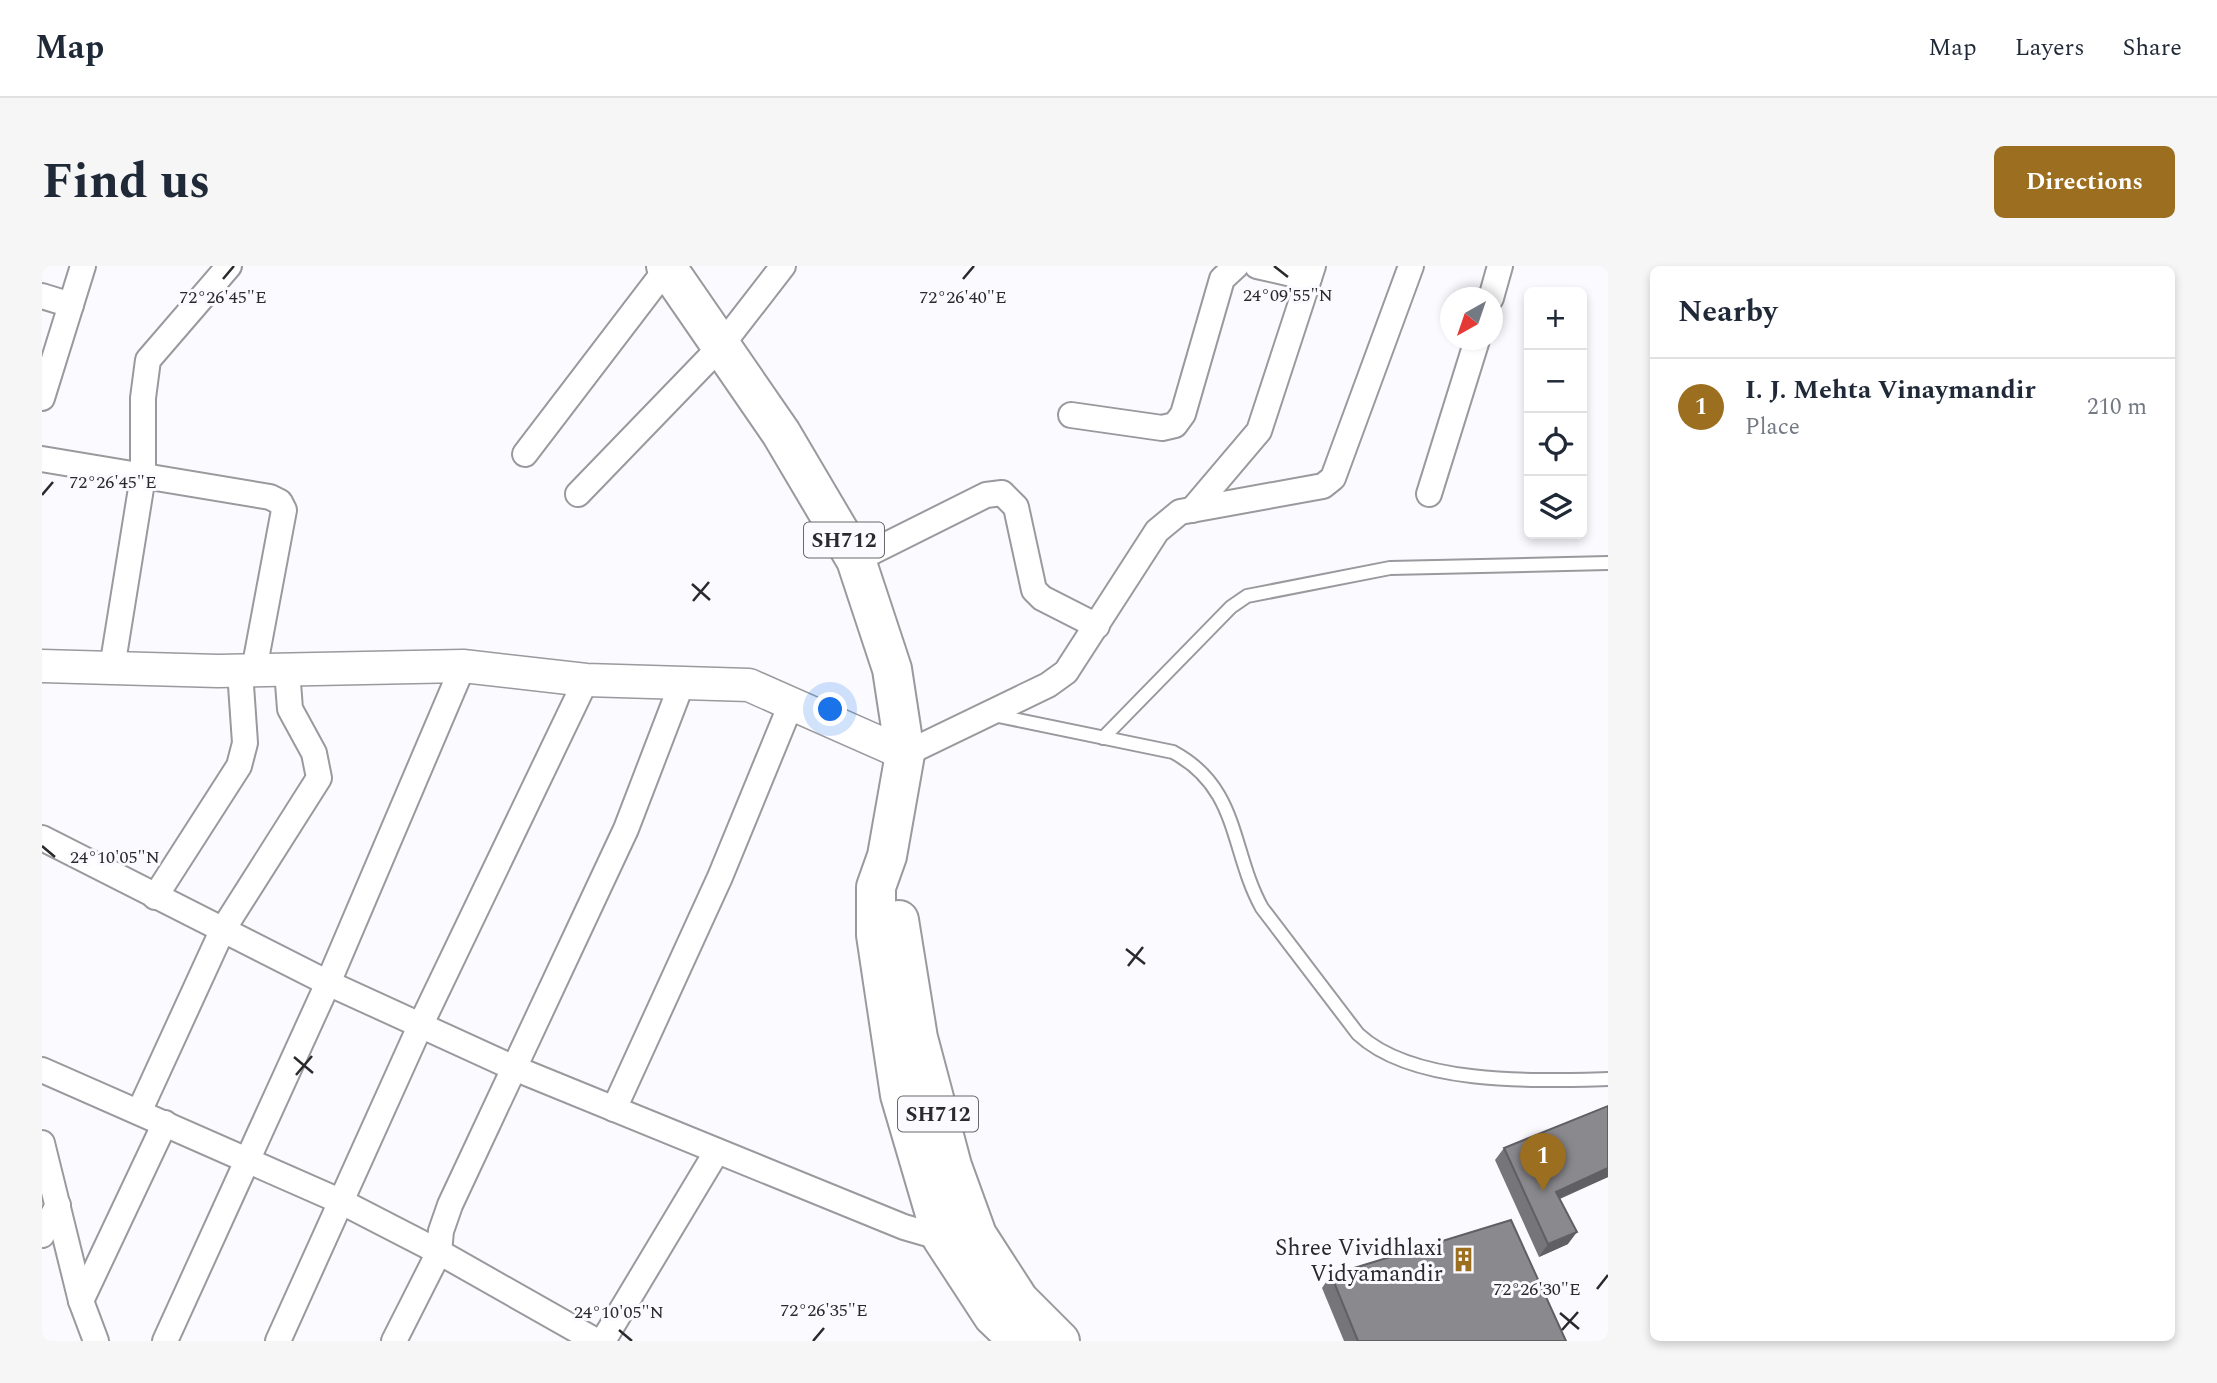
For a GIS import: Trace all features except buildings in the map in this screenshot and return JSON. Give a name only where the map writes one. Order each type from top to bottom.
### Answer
[{"type":"main road","name":"SH712","points":[[667,267],[781,433],[856,560],[892,669],[905,754],[887,856],[876,887],[876,935],[900,1095],[993,1316],[1019,1341]]},
{"type":"main road","name":"SH712","points":[[960,1236],[1060,1341]]},
{"type":"street","points":[[42,398],[83,266]]},
{"type":"street","points":[[112,668],[143,476],[144,398],[148,360],[229,266]]},
{"type":"street","points":[[578,494],[721,346],[783,266]]},
{"type":"street","points":[[1070,415],[1162,428],[1175,425],[1183,414],[1222,279],[1236,266]]},
{"type":"street","points":[[1192,510],[1259,431],[1311,272],[1257,266]]},
{"type":"street","points":[[42,666],[247,671],[463,666],[586,680],[748,685],[905,754],[1048,685],[1066,672],[1157,531],[1180,512],[1323,486],[1333,478],[1411,266]]},
{"type":"street","points":[[1493,287],[1500,266]]},
{"type":"street","points":[[525,454],[667,267]]},
{"type":"street","points":[[42,296],[71,305]]},
{"type":"street","points":[[1429,494],[1474,350]]},
{"type":"street","points":[[42,459],[270,498],[280,502],[284,510],[247,671],[245,743],[239,766],[155,897]]},
{"type":"street","points":[[856,560],[986,495],[1002,493],[1016,507],[1034,590],[1042,598],[1097,626]]},
{"type":"street","points":[[165,1341],[328,983],[463,666]]},
{"type":"street","points":[[139,1112],[222,931],[319,778],[314,753],[290,709],[287,670]]},
{"type":"street","points":[[278,1341],[421,1024],[586,680]]},
{"type":"street","points":[[394,1341],[439,1252],[440,1231],[450,1205],[626,829],[682,683]]},
{"type":"street","points":[[614,1109],[720,877],[791,704]]},
{"type":"street","points":[[42,838],[328,983],[514,1068],[904,1227],[960,1236]]},
{"type":"street","points":[[42,1070],[342,1202],[439,1252],[596,1341]]},
{"type":"street","points":[[81,1301],[165,1123]]},
{"type":"street","points":[[42,1143],[81,1301],[96,1341]]},
{"type":"street","points":[[603,1341],[717,1151]]},
{"type":"street","points":[[42,1235],[58,1205]]},
{"type":"lane","points":[[1103,738],[1231,607],[1247,596],[1390,568],[1608,563]]},
{"type":"lane","points":[[987,714],[1172,752],[1191,762],[1205,775],[1219,795],[1235,829],[1251,889],[1262,908],[1357,1034],[1371,1047],[1388,1055],[1464,1075],[1529,1081],[1608,1079]]},
{"type":"place","name":"I. J. Mehta Vinaymandir","points":[[1543,1191]]},
{"type":"place","name":"Shree Vividhlaxi Vidyamandir","points":[[1463,1260]]}]
